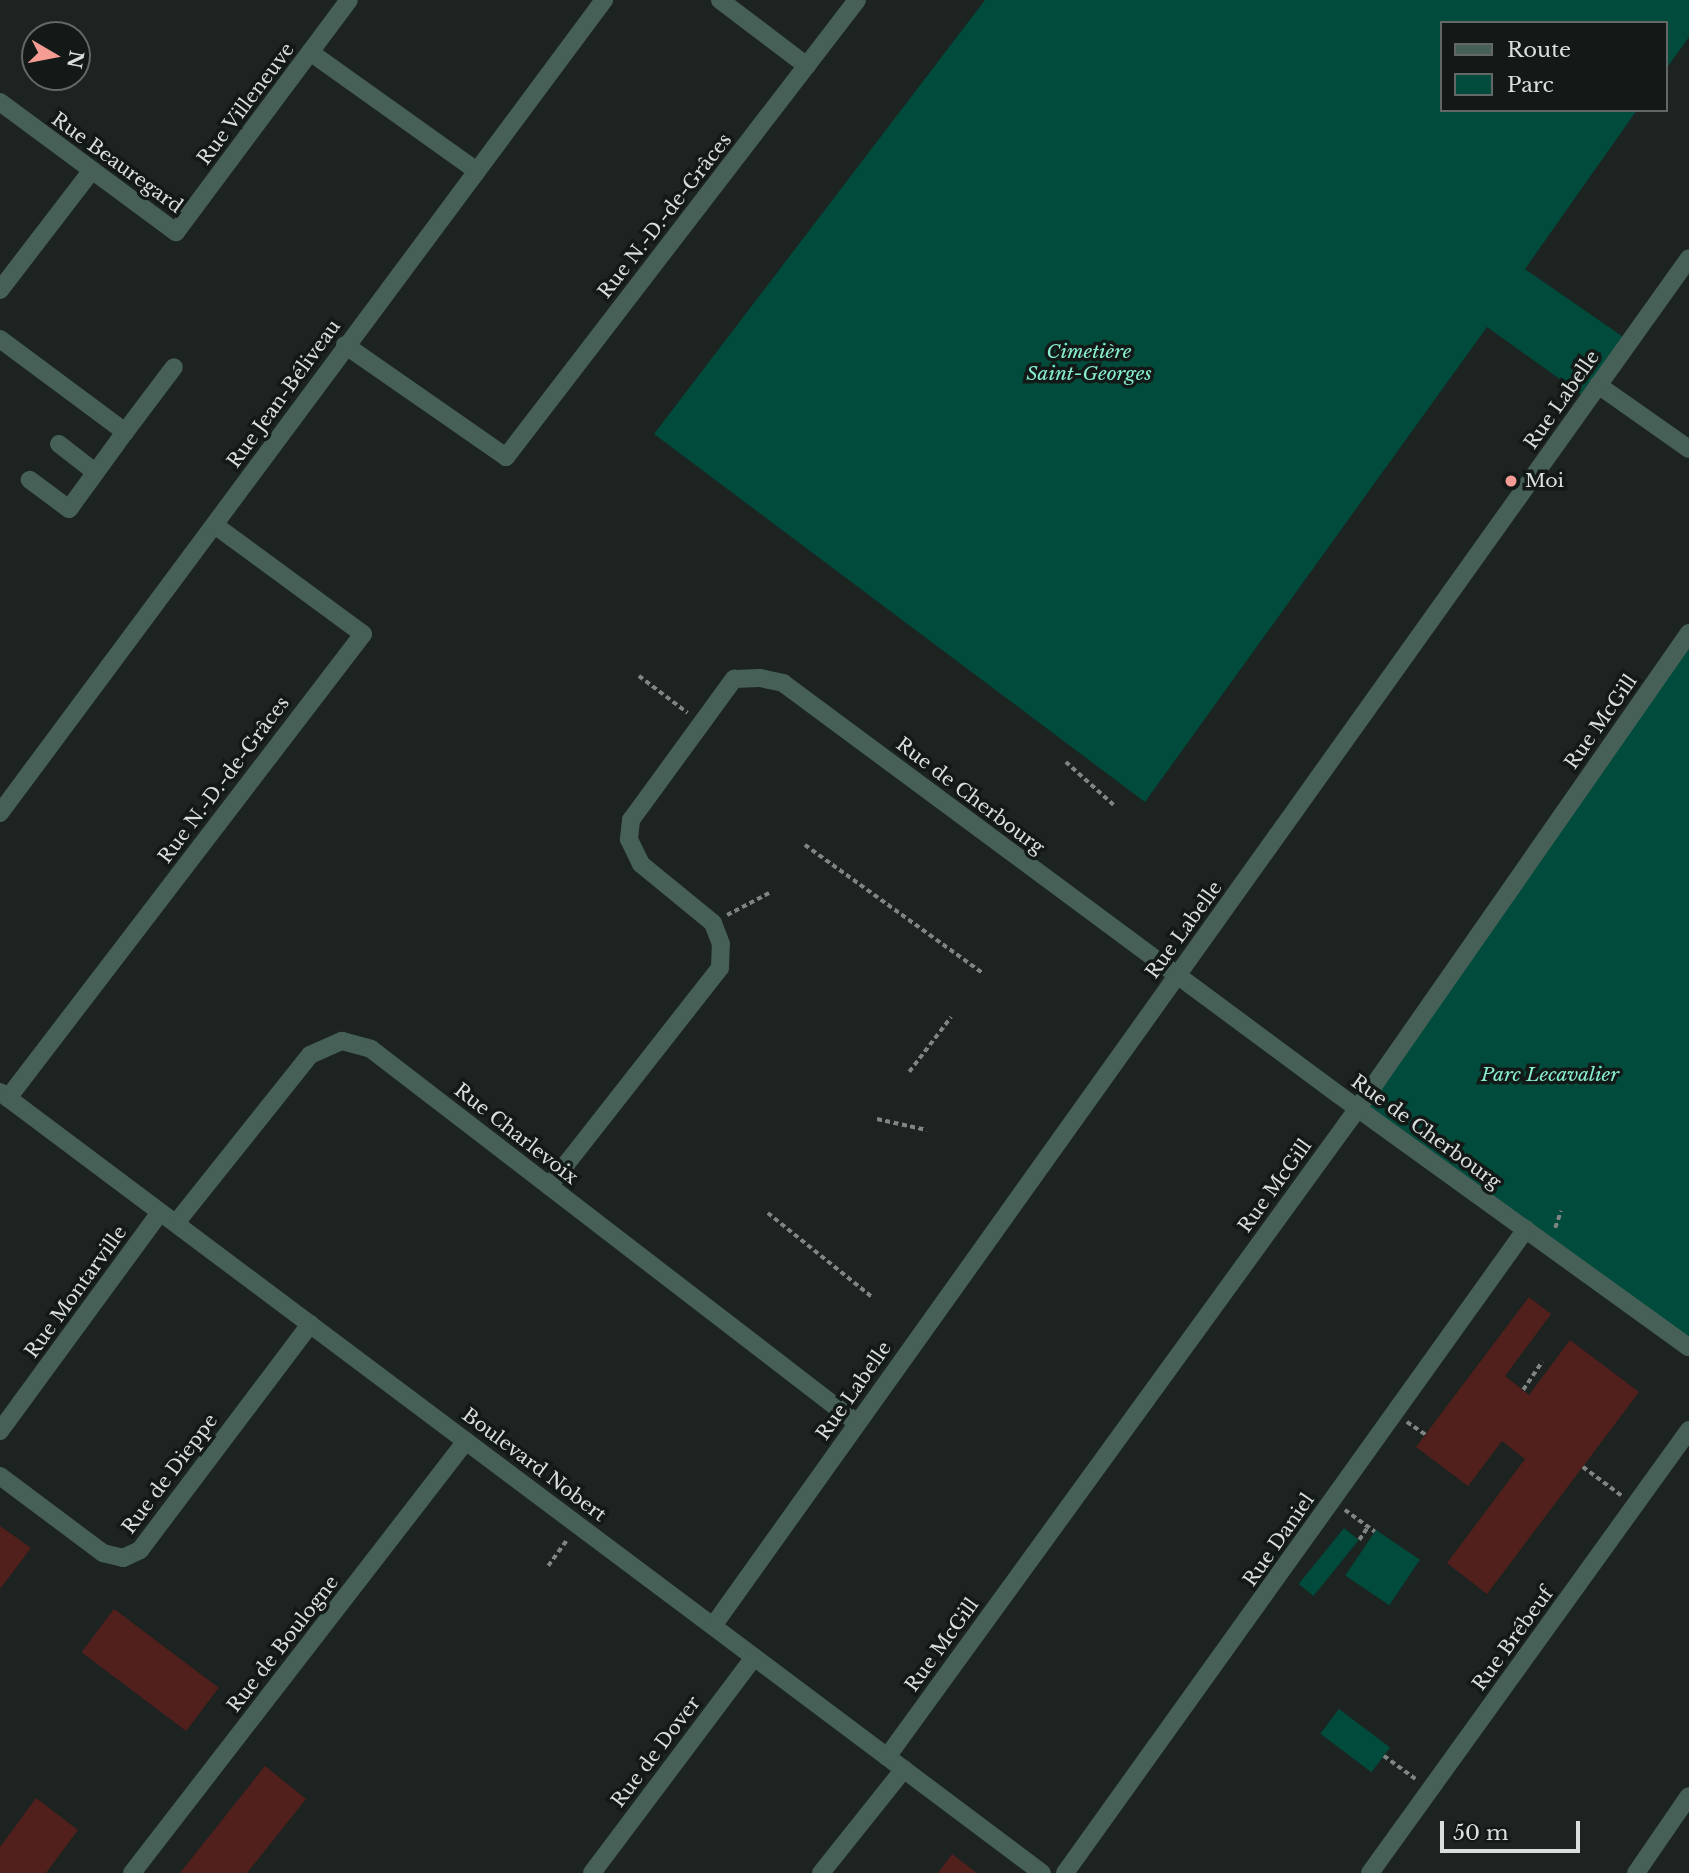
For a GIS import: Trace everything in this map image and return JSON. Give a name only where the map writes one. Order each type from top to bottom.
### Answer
[{"type":"street","name":"Rue Villeneuve","points":[[176,232],[349,0]]},
{"type":"street","name":"Rue Jean-Béliveau","points":[[0,813],[216,526],[345,345],[604,0]]},
{"type":"street","points":[[720,0],[807,66]]},
{"type":"street","name":"Rue N.-D.-de-Grâces","points":[[345,345],[506,457],[857,0]]},
{"type":"street","points":[[310,52],[477,171]]},
{"type":"street","name":"Rue Beauregard","points":[[0,102],[176,232]]},
{"type":"street","points":[[0,290],[92,170]]},
{"type":"street","name":"Rue Labelle","points":[[713,1626],[1689,258]]},
{"type":"street","points":[[0,339],[125,432]]},
{"type":"street","points":[[30,480],[69,509],[174,367]]},
{"type":"street","points":[[1598,385],[1689,449]]},
{"type":"street","points":[[59,443],[95,472]]},
{"type":"street","name":"Rue N.-D.-de-Grâces","points":[[4,1095],[363,634],[216,526]]},
{"type":"street","name":"Rue McGill","points":[[887,1757],[1357,1108],[1689,633]]},
{"type":"street","name":"Rue de Cherbourg","points":[[713,923],[641,864],[629,839],[638,807],[734,679],[760,677],[783,683],[1357,1108],[1689,1347]]},
{"type":"street","points":[[549,1186],[720,968],[721,944],[713,923]]},
{"type":"street","name":"Rue Charlevoix","points":[[176,1223],[310,1055],[342,1041],[371,1049],[857,1423]]},
{"type":"street","name":"Boulevard Nobert","points":[[4,1095],[1042,1873]]},
{"type":"street","name":"Rue Montarville","points":[[0,1431],[160,1212]]},
{"type":"street","name":"Rue Daniel","points":[[1065,1873],[1526,1230]]},
{"type":"street","name":"Rue de Dieppe","points":[[0,1476],[103,1553],[122,1558],[140,1550],[310,1324]]},
{"type":"street","name":"Rue Brébeuf","points":[[1370,1873],[1689,1430]]},
{"type":"street","name":"Rue de Boulogne","points":[[132,1873],[466,1441]]},
{"type":"street","name":"Rue de Dover","points":[[592,1873],[754,1657]]},
{"type":"street","points":[[821,1873],[904,1769]]},
{"type":"street","points":[[1636,1873],[1689,1796]]},
{"type":"path","points":[[639,676],[701,722]]},
{"type":"path","points":[[1066,762],[1114,805]]},
{"type":"path","points":[[805,845],[984,974]]},
{"type":"path","points":[[713,923],[771,892]]},
{"type":"path","points":[[909,1072],[951,1017]]},
{"type":"path","points":[[877,1119],[927,1130]]},
{"type":"path","points":[[768,1213],[872,1297]]},
{"type":"path","points":[[1522,1390],[1542,1362]]},
{"type":"path","points":[[1583,1466],[1635,1506]]},
{"type":"path","points":[[1333,1501],[1375,1532]]},
{"type":"path","points":[[548,1566],[578,1525]]},
{"type":"path","points":[[1359,1540],[1368,1527]]},
{"type":"path","points":[[1384,1756],[1431,1789]]},
{"type":"green space","name":"Cimetière Saint-Georges","points":[[985,0],[1689,0],[1689,37],[1668,66],[1668,21],[1440,21],[1440,112],[1636,112],[1525,269],[1629,341],[1589,400],[1487,327],[1145,802],[654,434]]},
{"type":"green space","name":"Parc Lecavalier","points":[[1689,633],[1689,1347],[1358,1108]]},
{"type":"green space","points":[[1344,1528],[1359,1540],[1313,1596],[1299,1584]]},
{"type":"green space","points":[[1376,1530],[1420,1560],[1389,1605],[1345,1576]]},
{"type":"green space","points":[[1339,1709],[1390,1748],[1371,1772],[1320,1734]]},
{"type":"building","points":[[1529,1297],[1551,1314],[1505,1376],[1529,1395],[1570,1340],[1639,1392],[1487,1594],[1447,1563],[1525,1459],[1502,1441],[1468,1486],[1416,1447]]},
{"type":"building","points":[[0,1526],[31,1548],[0,1589]]},
{"type":"building","points":[[114,1609],[219,1688],[186,1731],[82,1652]]},
{"type":"building","points":[[265,1766],[306,1799],[247,1873],[180,1873]]},
{"type":"building","points":[[36,1798],[78,1830],[46,1873],[0,1873],[0,1847]]},
{"type":"building","points":[[952,1854],[977,1873],[938,1873]]},
{"type":"place","name":"Moi","points":[[1511,481]]}]
